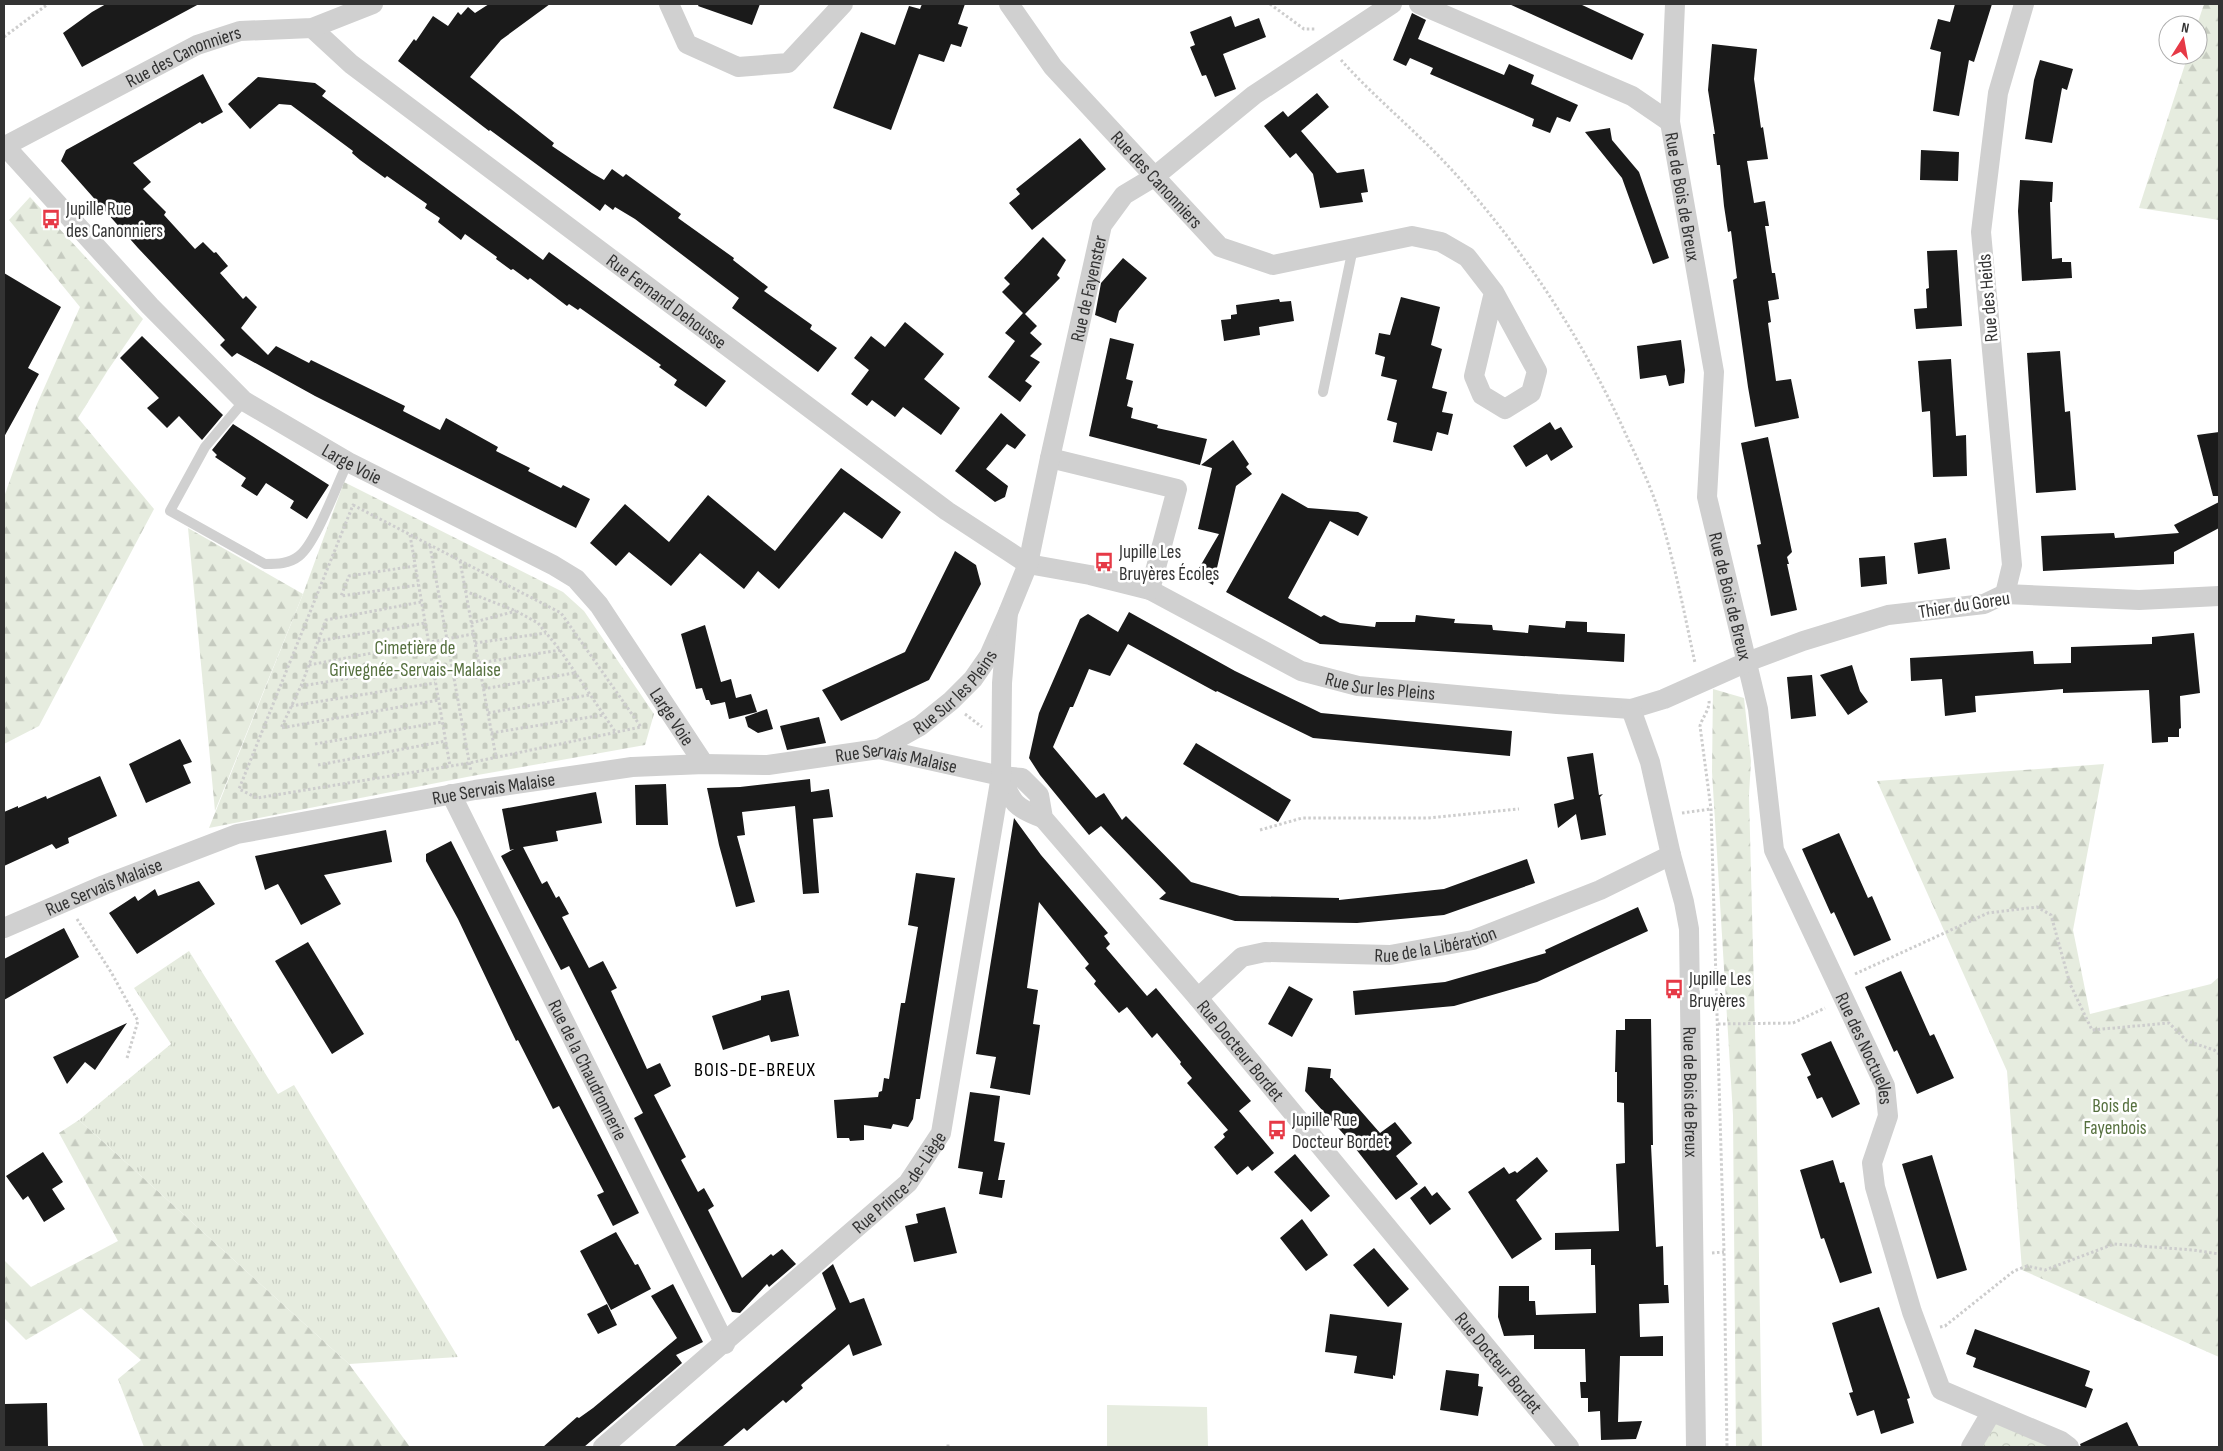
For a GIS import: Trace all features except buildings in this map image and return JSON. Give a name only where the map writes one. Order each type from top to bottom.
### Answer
[{"type":"street","name":"Rue des Canonniers","points":[[4,146],[197,46],[240,31],[312,28],[373,4]]},
{"type":"street","points":[[669,4],[688,44],[738,67],[788,63],[843,4]]},
{"type":"street","name":"Rue des Canonniers","points":[[1009,4],[1053,67],[1220,247],[1273,265],[1412,236],[1441,242],[1467,257],[1494,292],[1537,371],[1531,393],[1505,409],[1482,396],[1474,376],[1494,292]]},
{"type":"street","name":"Rue de Fayenster","points":[[1028,564],[1102,225],[1124,195],[1154,177],[1254,95],[1392,4]]},
{"type":"street","name":"Rue de Bois de Breux","points":[[1419,4],[1632,96],[1670,122],[1714,372],[1707,497],[1747,662],[1664,699],[1632,709],[1650,762],[1689,929],[1696,1447]]},
{"type":"street","points":[[1670,122],[1675,4]]},
{"type":"street","name":"Rue des Heids","points":[[2005,594],[2012,565],[1981,232],[1998,93],[2024,4]]},
{"type":"street","name":"Rue Fernand Dehousse","points":[[312,28],[351,64],[407,106],[947,510],[1028,564]]},
{"type":"street","name":"Large Voie","points":[[4,146],[150,306],[244,401],[348,462],[553,565],[576,579],[598,605],[704,764]]},
{"type":"street","points":[[1050,458],[1177,489],[1150,590]]},
{"type":"street","name":"Rue Sur les Pleins","points":[[879,749],[920,726],[951,702],[973,679],[989,656],[1028,564],[1090,575],[1150,590],[1301,671],[1358,686],[1632,709]]},
{"type":"street","name":"Thier du Goreu","points":[[1747,662],[1803,641],[1888,615],[1984,604],[2005,594],[2140,600],[2219,596]]},
{"type":"street","name":"Rue Sur les Pleins","points":[[1001,776],[1002,683],[1008,613]]},
{"type":"street","name":"Rue des Noctuelles","points":[[1747,662],[1758,709],[1774,850],[1885,1086],[1888,1116],[1872,1163],[1875,1187],[1920,1333],[1942,1390],[1991,1413],[2061,1441],[2068,1447]]},
{"type":"street","name":"Rue Servais Malaise","points":[[4,928],[104,885],[237,834],[475,790],[632,767],[704,764],[768,765],[879,749],[1001,776]]},
{"type":"street","name":"Rue Docteur Bordet","points":[[1001,776],[1022,778],[1039,795],[1043,818],[1198,998],[1569,1447]]},
{"type":"street","name":"Rue Prince-de-Liège","points":[[603,1447],[908,1183],[941,1133],[1001,776]]},
{"type":"street","name":"Rue de la Chaudronnerie","points":[[451,794],[724,1344]]},
{"type":"street","name":"Rue de la Libération","points":[[1198,998],[1242,957],[1265,952],[1390,955],[1473,940],[1600,890],[1671,854]]},
{"type":"street","points":[[1971,1447],[1991,1413]]},
{"type":"lane","points":[[1323,392],[1353,248]]},
{"type":"lane","points":[[244,401],[205,447],[170,511],[265,564],[283,564],[298,557],[310,544],[348,462]]},
{"type":"path","points":[[4,37],[48,4]]},
{"type":"path","points":[[1270,4],[1304,29]]},
{"type":"path","points":[[1345,65],[1397,113],[1452,169],[1512,241],[1563,316],[1614,408],[1657,507],[1668,542],[1695,662]]},
{"type":"path","points":[[353,505],[410,535],[561,613],[641,727],[470,763],[257,798],[239,789],[353,505]]},
{"type":"path","points":[[410,535],[450,766]]},
{"type":"path","points":[[430,546],[475,790]]},
{"type":"path","points":[[460,561],[496,757]]},
{"type":"path","points":[[415,566],[349,576],[341,596],[418,585]]},
{"type":"path","points":[[465,592],[516,611],[538,623],[560,650],[616,733]]},
{"type":"path","points":[[421,602],[326,620],[301,686],[281,728],[439,700]]},
{"type":"path","points":[[471,623],[516,611]]},
{"type":"path","points":[[318,641],[425,623]]},
{"type":"path","points":[[475,643],[546,633]]},
{"type":"path","points":[[309,665],[473,634]]},
{"type":"path","points":[[479,663],[560,650]]},
{"type":"path","points":[[301,686],[432,665]]},
{"type":"path","points":[[483,690],[574,673]]},
{"type":"path","points":[[291,706],[435,683]]},
{"type":"path","points":[[488,713],[589,695]]},
{"type":"path","points":[[951,702],[991,734],[1002,735]]},
{"type":"path","points":[[491,732],[603,714]]},
{"type":"path","points":[[315,744],[442,722]]},
{"type":"path","points":[[1700,726],[1711,809],[1718,1024],[1726,1447]]},
{"type":"path","points":[[318,765],[446,741]]},
{"type":"path","points":[[1260,830],[1302,818],[1428,818],[1519,809]]},
{"type":"path","points":[[1661,815],[1711,809]]},
{"type":"path","points":[[66,901],[111,972],[138,1021],[126,1058]]},
{"type":"path","points":[[1718,1024],[1793,1023],[1840,991],[1988,913],[2037,907],[2051,915],[2070,984],[2092,1030],[2169,1023],[2187,1041],[2214,1050],[2219,1054]]},
{"type":"path","points":[[1920,1333],[1944,1326],[2014,1271],[2027,1266],[2045,1270],[2114,1244],[2193,1250],[2219,1254]]},
{"type":"green space","points":[[2204,4],[2219,4],[2219,220],[2139,208],[2185,65],[2208,65],[2208,15],[2200,15]]},
{"type":"green space","points":[[30,197],[143,319],[78,418],[154,509],[39,726],[4,744],[4,497],[37,404],[80,307],[9,220]]},
{"type":"green space","name":"Cimetière de Grivegnée-Servais-Malaise","points":[[344,482],[563,592],[584,611],[654,714],[645,745],[472,776],[209,828],[303,594]]},
{"type":"green space","points":[[188,528],[303,594],[215,811]]},
{"type":"green space","points":[[1713,689],[1744,698],[1751,761],[1749,795],[1756,1069],[1762,1447],[1736,1447],[1733,1115],[1712,772]]},
{"type":"green space","name":"Bois de Fayenbois","points":[[2104,764],[2073,930],[2090,1014],[2211,984],[2219,977],[2219,1357],[2022,1270],[2007,1071],[1877,781]]},
{"type":"green space","points":[[189,951],[278,1094],[294,1085],[458,1357],[349,1364],[79,1120],[171,1044],[134,988]]},
{"type":"green space","points":[[79,1120],[349,1364],[410,1447],[144,1447],[118,1379],[141,1360],[81,1308],[26,1340],[4,1318],[4,1260],[31,1287],[118,1241],[59,1133]]},
{"type":"green space","points":[[1107,1405],[1207,1407],[1208,1447],[1107,1447]]},
{"type":"green space","points":[[1992,1422],[2052,1447],[1979,1447]]},
{"type":"place","name":"Jupille Rue des Canonniers","points":[[51,219]]},
{"type":"place","name":"Jupille Les Bruyères Écoles","points":[[1104,562]]},
{"type":"place","name":"Jupille Les Bruyères","points":[[1674,989]]},
{"type":"place","name":"Jupille Rue Docteur Bordet","points":[[1277,1130]]},
{"type":"district","name":"BOIS-DE-BREUX","points":[[755,1069]]}]
